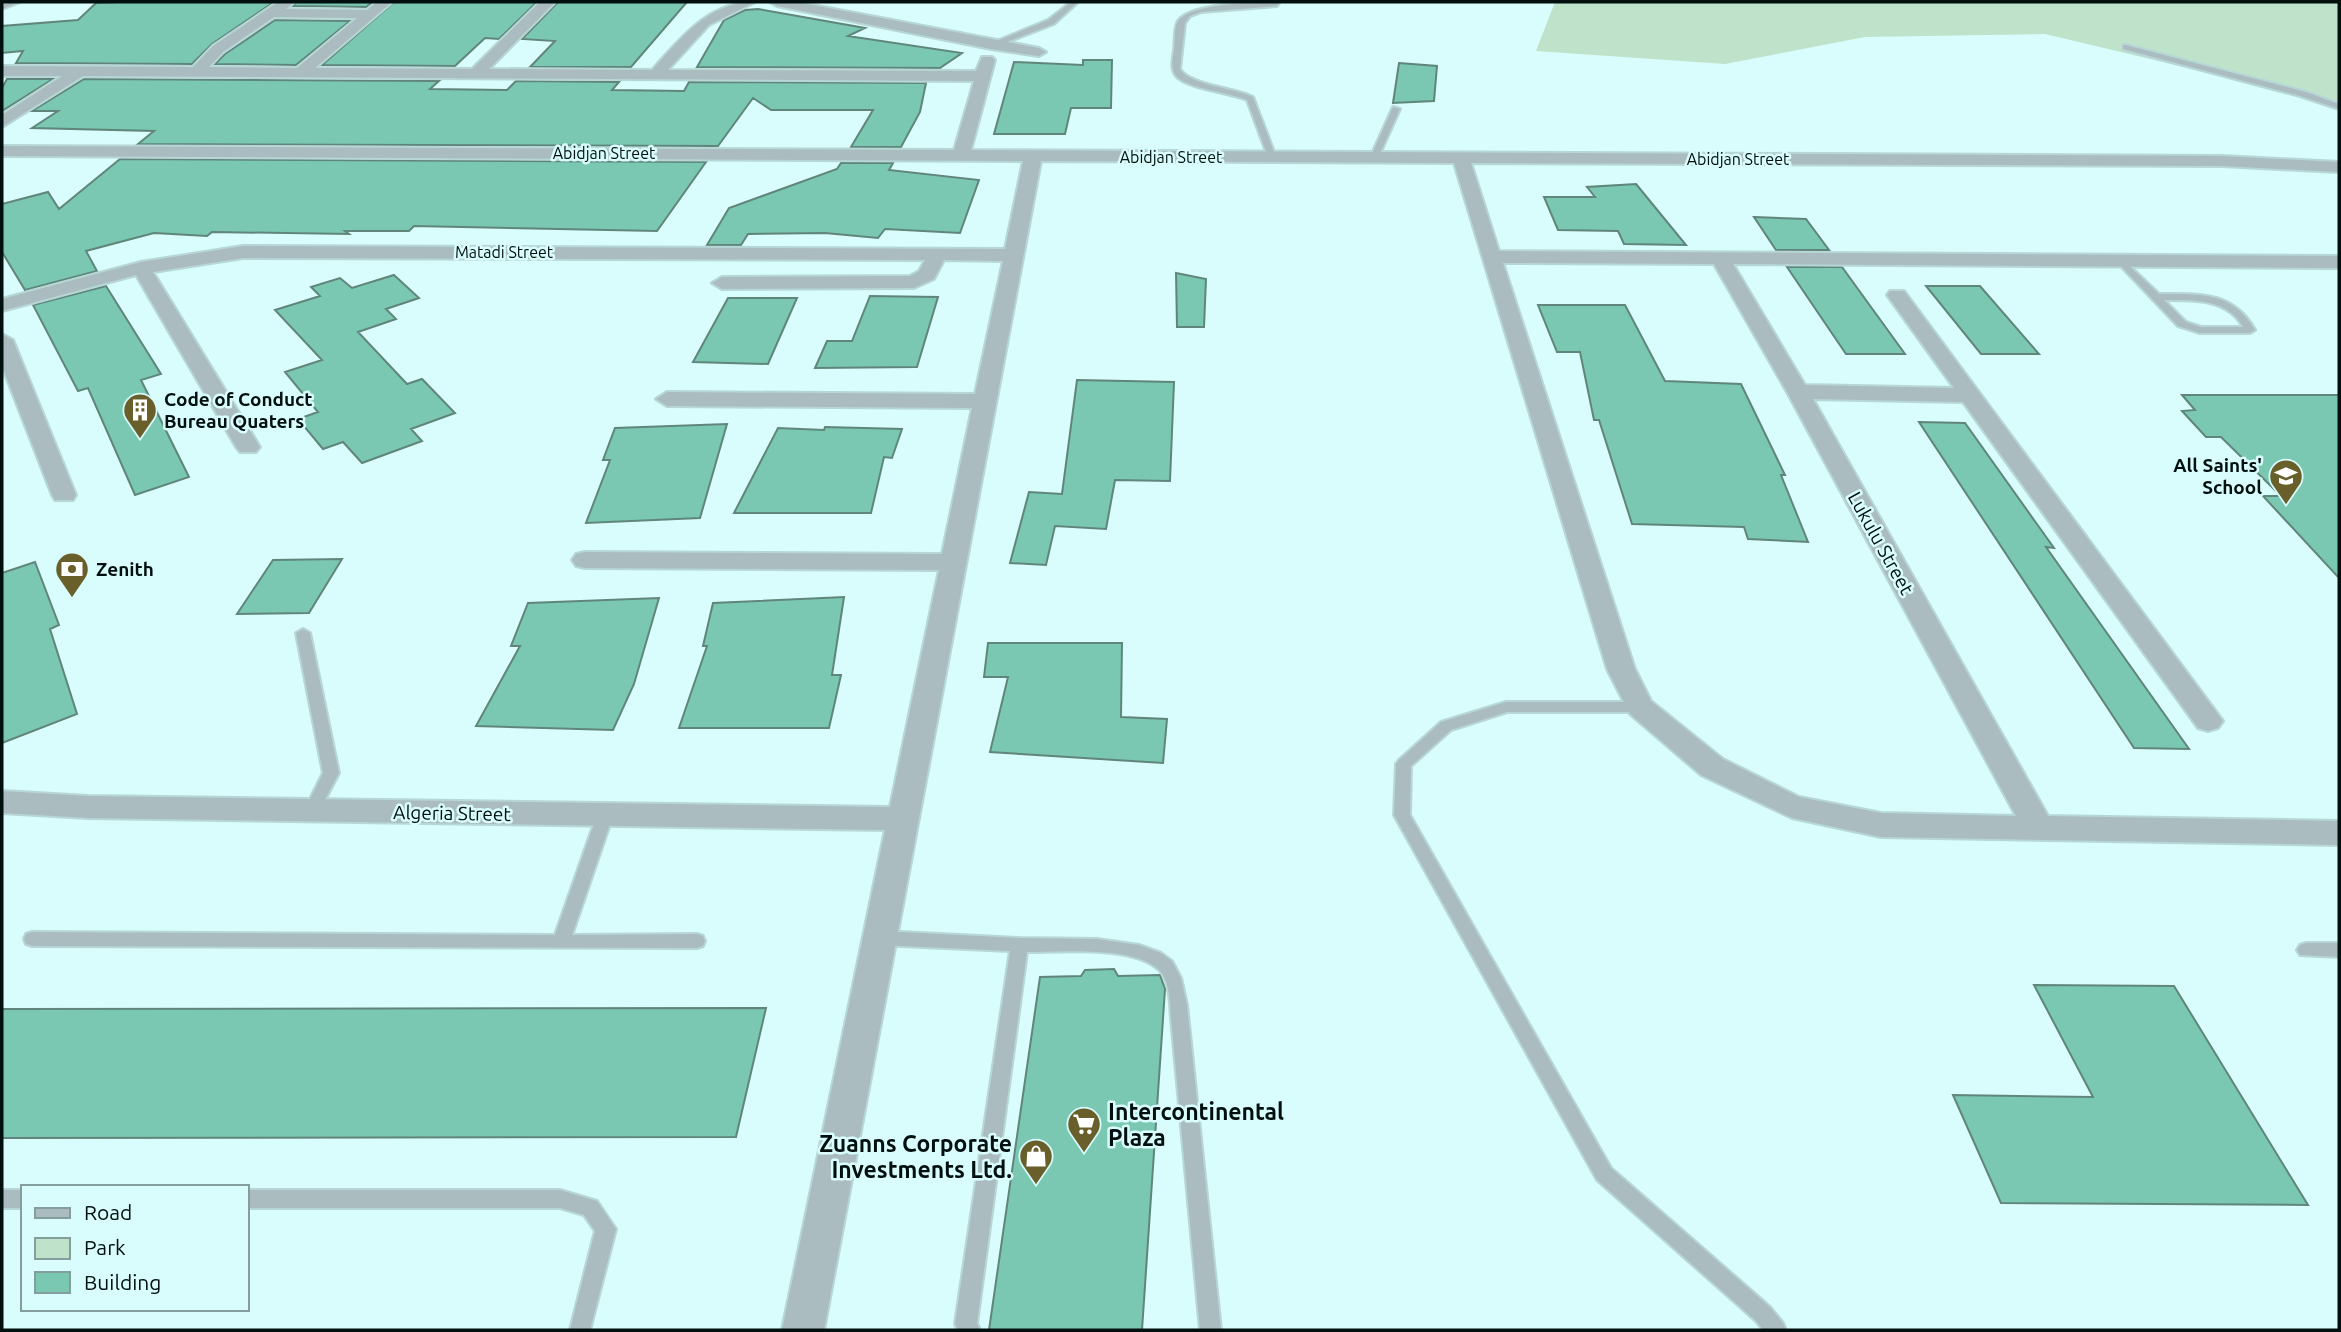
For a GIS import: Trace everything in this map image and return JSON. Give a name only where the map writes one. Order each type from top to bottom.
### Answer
[{"type":"street","points":[[197,72],[218,49],[287,2]]},
{"type":"street","points":[[301,72],[385,2]]},
{"type":"street","points":[[477,72],[548,2]]},
{"type":"street","points":[[657,74],[704,22],[748,2]]},
{"type":"street","points":[[777,2],[990,45],[1039,52]]},
{"type":"street","points":[[270,13],[369,14]]},
{"type":"street","points":[[961,155],[990,45]]},
{"type":"street","points":[[2,71],[982,76]]},
{"type":"street","points":[[2,122],[79,72]]},
{"type":"street","name":"Abidjan Street","points":[[2,151],[2221,161],[2339,167]]},
{"type":"street","points":[[803,1330],[951,562],[1033,156]]},
{"type":"street","points":[[1461,158],[1494,257],[1541,421],[1621,668],[1640,707],[1712,767],[1792,807],[1881,825],[2040,830],[2339,833]]},
{"type":"street","name":"Matadi Street","points":[[2,304],[141,268],[205,257],[277,250],[1013,255]]},
{"type":"street","points":[[722,283],[914,282],[927,275],[937,255]]},
{"type":"street","points":[[1494,257],[2339,262]]},
{"type":"street","name":"Lukulu Street","points":[[1720,258],[1798,392],[2040,830]]},
{"type":"street","points":[[141,268],[248,447]]},
{"type":"street","points":[[1897,295],[1968,396],[2208,721]]},
{"type":"street","points":[[2,340],[64,495]]},
{"type":"street","points":[[1798,392],[1968,396]]},
{"type":"street","points":[[667,399],[985,401]]},
{"type":"street","points":[[585,560],[951,562]]},
{"type":"street","name":"Algeria Street","points":[[2,802],[88,807],[903,819]]},
{"type":"lane","points":[[2,8],[17,2]]},
{"type":"lane","points":[[990,45],[1051,22],[1074,2]]},
{"type":"lane","points":[[1272,157],[1250,99],[1187,79],[1175,69],[1181,22],[1188,15],[1213,8],[1277,4]]},
{"type":"lane","points":[[2126,47],[2303,94],[2339,107]]},
{"type":"lane","points":[[1374,158],[1396,109]]},
{"type":"lane","points":[[2120,260],[2156,297],[2190,328],[2250,330],[2229,306],[2219,301],[2207,298],[2156,297]]},
{"type":"lane","points":[[303,633],[331,773],[312,811]]},
{"type":"lane","points":[[1640,707],[1506,707],[1446,726],[1404,764],[1402,815],[1604,1174],[1763,1314],[1776,1330]]},
{"type":"lane","points":[[561,942],[605,815]]},
{"type":"lane","points":[[880,938],[1124,948],[1151,955],[1166,965],[1175,985],[1180,1018],[1211,1330]]},
{"type":"lane","points":[[32,939],[697,941]]},
{"type":"lane","points":[[969,1330],[966,1324],[1019,945]]},
{"type":"lane","points":[[2306,950],[2339,950]]},
{"type":"lane","points":[[2,1199],[21,1199]]},
{"type":"lane","points":[[248,1199],[560,1199],[590,1208],[606,1229],[580,1330]]},
{"type":"green space","points":[[1555,2],[2339,2],[2339,110],[2293,93],[2045,34],[1865,37],[1725,64],[1536,51]]},
{"type":"building","points":[[274,2],[212,44],[192,64],[16,63],[23,51],[2,53],[2,26],[78,20],[96,3]]},
{"type":"building","points":[[296,2],[373,2],[366,7],[293,6]]},
{"type":"building","points":[[394,2],[537,2],[499,39],[485,38],[455,66],[322,65]]},
{"type":"building","points":[[558,2],[687,2],[631,67],[530,67],[555,41],[522,39]]},
{"type":"building","points":[[758,9],[865,28],[848,36],[962,53],[940,68],[697,67],[724,20],[745,10]]},
{"type":"building","points":[[275,20],[350,21],[296,65],[215,64],[225,54]]},
{"type":"building","points":[[1083,60],[1112,60],[1111,108],[1071,108],[1065,134],[994,134],[1014,62],[1083,65]]},
{"type":"building","points":[[1399,63],[1437,66],[1434,101],[1393,103]]},
{"type":"building","points":[[7,79],[53,79],[2,111],[2,88]]},
{"type":"building","points":[[84,79],[439,81],[430,89],[507,90],[516,81],[619,82],[612,90],[684,91],[689,82],[926,83],[920,112],[901,147],[851,147],[873,110],[771,110],[753,98],[718,146],[138,144],[154,131],[32,128],[58,111],[32,111]]},
{"type":"building","points":[[120,159],[706,162],[657,231],[414,226],[409,231],[345,231],[349,234],[212,232],[207,236],[154,233],[86,251],[97,271],[25,290],[2,252],[2,204],[48,192],[59,209]]},
{"type":"building","points":[[841,163],[893,163],[889,170],[979,180],[960,233],[885,229],[878,238],[825,233],[748,234],[741,245],[707,245],[729,208],[837,169]]},
{"type":"building","points":[[1636,184],[1686,245],[1624,244],[1618,231],[1558,230],[1544,197],[1595,197],[1587,187]]},
{"type":"building","points":[[1754,217],[1806,219],[1829,250],[1776,250]]},
{"type":"building","points":[[1787,267],[1842,267],[1905,354],[1846,354]]},
{"type":"building","points":[[1176,273],[1206,279],[1204,327],[1177,327]]},
{"type":"building","points":[[394,275],[419,298],[386,309],[396,319],[358,332],[407,384],[422,379],[455,413],[411,429],[422,441],[362,463],[343,442],[323,449],[298,419],[318,412],[285,372],[322,360],[275,310],[320,296],[311,287],[340,278],[352,288]]},
{"type":"building","points":[[106,286],[161,374],[141,380],[189,477],[135,495],[88,388],[78,391],[33,305]]},
{"type":"building","points":[[1926,286],[1980,286],[2039,354],[1981,354]]},
{"type":"building","points":[[870,296],[938,297],[917,367],[815,368],[827,341],[852,341]]},
{"type":"building","points":[[728,298],[797,298],[768,364],[693,362]]},
{"type":"building","points":[[1538,305],[1625,305],[1665,381],[1741,384],[1785,475],[1781,475],[1808,542],[1748,539],[1744,527],[1632,524],[1599,420],[1594,420],[1580,352],[1557,352]]},
{"type":"building","points":[[1077,380],[1174,382],[1170,481],[1115,480],[1106,529],[1055,526],[1046,565],[1010,563],[1029,492],[1062,494]]},
{"type":"building","points":[[2182,395],[2339,395],[2339,578],[2263,496],[2281,496],[2221,437],[2206,437],[2182,411],[2195,410]]},
{"type":"building","points":[[1919,422],[1965,423],[2054,548],[2046,547],[2189,749],[2134,748]]},
{"type":"building","points":[[727,424],[700,518],[586,523],[610,460],[603,460],[615,428]]},
{"type":"building","points":[[825,427],[902,429],[892,458],[884,457],[871,513],[734,513],[778,428],[824,430]]},
{"type":"building","points":[[342,559],[309,613],[237,614],[273,560]]},
{"type":"building","points":[[35,562],[59,625],[50,629],[77,714],[2,743],[2,573]]},
{"type":"building","points":[[844,597],[832,675],[841,675],[829,728],[679,728],[707,646],[703,646],[713,603]]},
{"type":"building","points":[[659,598],[634,684],[613,730],[476,726],[520,646],[511,646],[528,603]]},
{"type":"building","points":[[988,643],[1122,643],[1121,717],[1167,719],[1163,763],[990,752],[1008,677],[984,677]]},
{"type":"building","name":"Intercontinental Plaza","points":[[1114,969],[1118,976],[1160,975],[1165,989],[1142,1330],[989,1330],[1040,977],[1081,976],[1085,970]]},
{"type":"building","points":[[2034,985],[2174,986],[2308,1205],[2001,1203],[1953,1095],[2093,1097]]},
{"type":"building","points":[[766,1008],[736,1137],[2,1138],[2,1009]]},
{"type":"place","name":"Code of Conduct Bureau Quaters","points":[[140,440]]},
{"type":"place","name":"All Saints' School","points":[[2286,506]]},
{"type":"place","name":"Zenith","points":[[72,599]]},
{"type":"place","name":"Intercontinental Plaza","points":[[1084,1154]]},
{"type":"place","name":"Zuanns Corporate Investments Ltd.","points":[[1036,1186]]}]
